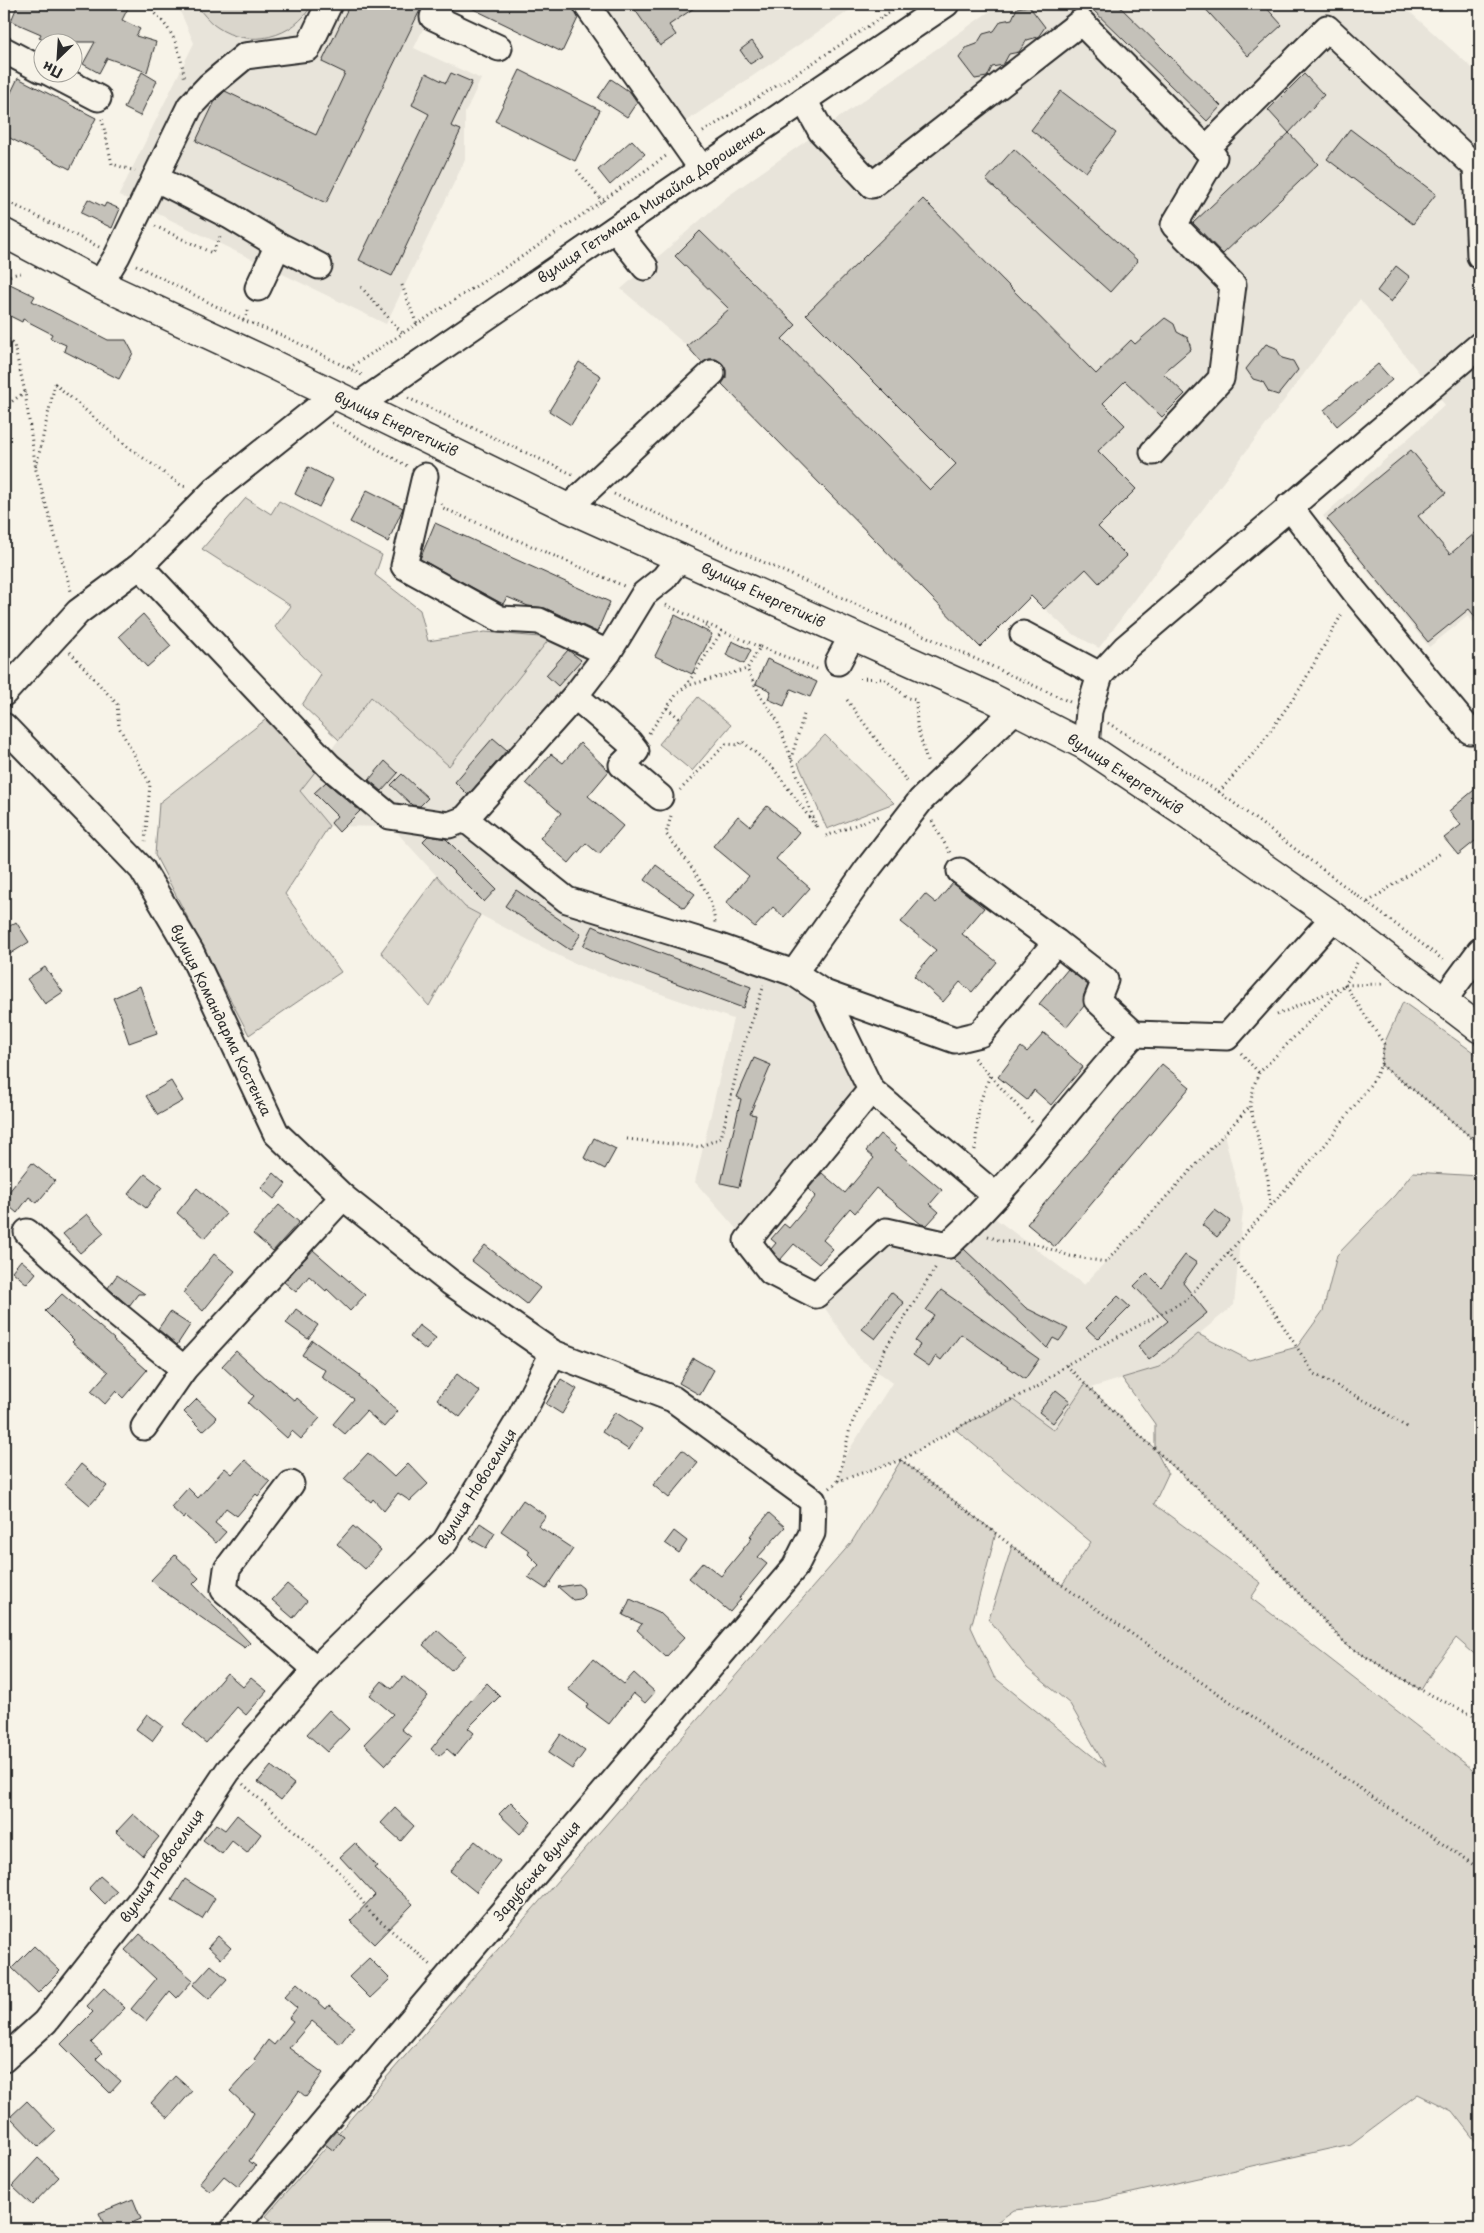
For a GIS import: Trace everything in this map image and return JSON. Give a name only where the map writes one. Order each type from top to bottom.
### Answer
[{"type":"main road","name":"вулиця Енергетиків","points":[[4,232],[100,284],[568,508],[1016,710],[1086,746],[1182,810],[1334,917],[1480,1029]]},
{"type":"street","points":[[100,284],[190,106],[209,86],[245,56],[308,48],[329,4]]},
{"type":"street","points":[[439,4],[433,17],[499,48]]},
{"type":"street","points":[[586,4],[702,169]]},
{"type":"street","name":"вулиця Гетьмана Михайла Дорошенка","points":[[345,400],[615,229],[946,4]]},
{"type":"street","points":[[804,100],[820,132],[872,185],[1081,22],[1214,157],[1174,224],[1233,285],[1220,379],[1153,452]]},
{"type":"street","points":[[1206,149],[1327,28],[1476,167],[1480,256]]},
{"type":"street","points":[[4,50],[32,65]]},
{"type":"street","points":[[67,82],[98,98]]},
{"type":"street","points":[[155,178],[230,216],[278,245],[319,266]]},
{"type":"street","points":[[615,229],[645,267]]},
{"type":"street","points":[[258,288],[278,245]]},
{"type":"street","points":[[1086,746],[1089,711],[1100,675],[1125,648],[1289,506],[1480,345]]},
{"type":"street","points":[[568,508],[712,373]]},
{"type":"street","points":[[4,693],[78,612],[140,566],[216,490],[313,412],[345,400]]},
{"type":"street","points":[[425,476],[404,566],[500,619],[539,621],[608,653]]},
{"type":"street","points":[[1289,506],[1355,592],[1470,731]]},
{"type":"street","points":[[140,566],[329,766],[389,816],[449,825],[465,819],[575,696],[608,653],[644,594],[664,578],[680,557]]},
{"type":"street","points":[[1022,634],[1100,675]]},
{"type":"street","points":[[830,667],[852,636]]},
{"type":"street","points":[[575,696],[629,742],[636,751],[622,765],[669,801]]},
{"type":"street","points":[[785,970],[866,872],[921,800],[1016,710]]},
{"type":"street","name":"вулиця Командарма Костенка","points":[[4,726],[142,869],[190,952],[276,1133],[343,1197],[450,1282],[553,1353],[673,1399],[813,1501]]},
{"type":"street","points":[[465,819],[567,900],[717,946],[785,970],[824,993],[955,1040],[980,1034],[1056,942]]},
{"type":"street","points":[[960,871],[1105,980],[1097,1000],[1134,1034],[1227,1037],[1334,917]]},
{"type":"street","points":[[1443,1001],[1480,951]]},
{"type":"street","points":[[824,993],[871,1090],[996,1196]]},
{"type":"street","points":[[871,1090],[747,1241],[771,1272],[816,1296],[886,1231],[948,1245],[967,1228],[996,1196],[1134,1034]]},
{"type":"street","points":[[144,1426],[184,1369],[343,1197]]},
{"type":"street","points":[[27,1232],[109,1308],[184,1369]]},
{"type":"street","name":"вулиця Новоселиця","points":[[4,2059],[45,2022],[147,1892],[228,1771],[316,1669],[445,1542],[519,1420],[553,1353]]},
{"type":"street","points":[[291,1484],[227,1569],[224,1590],[316,1669]]},
{"type":"street","name":"Зарубська вулиця","points":[[234,2229],[795,1567],[812,1533],[813,1501]]},
{"type":"path","points":[[153,4],[154,13],[167,25],[180,51],[190,106]]},
{"type":"path","points":[[349,368],[603,202],[683,144],[808,66],[902,4]]},
{"type":"path","points":[[98,98],[112,164],[155,178]]},
{"type":"path","points":[[577,170],[603,202]]},
{"type":"path","points":[[135,217],[212,254]]},
{"type":"path","points":[[20,264],[23,272]]},
{"type":"path","points":[[4,289],[9,276],[23,272],[31,275]]},
{"type":"path","points":[[402,285],[417,325]]},
{"type":"path","points":[[361,287],[403,334]]},
{"type":"path","points":[[4,336],[14,345],[25,392],[36,470],[78,612]]},
{"type":"path","points":[[36,470],[55,384],[127,446],[182,486],[216,490]]},
{"type":"path","points":[[4,407],[25,392]]},
{"type":"path","points":[[313,412],[425,476],[443,508],[644,594],[760,647],[830,667]]},
{"type":"path","points":[[1220,792],[1260,746],[1301,687],[1355,592]]},
{"type":"path","points":[[705,626],[709,628],[707,631]]},
{"type":"path","points":[[636,751],[667,708],[686,686],[722,631]]},
{"type":"path","points":[[56,636],[117,704],[119,727],[150,784],[142,869]]},
{"type":"path","points":[[686,686],[747,669],[760,647]]},
{"type":"path","points":[[717,946],[713,906],[694,870],[666,834],[669,801],[726,744],[739,745],[742,741],[774,770],[817,828],[790,760],[777,720],[760,695],[747,669]]},
{"type":"path","points":[[860,678],[884,680],[908,698],[916,700],[917,726],[929,767]]},
{"type":"path","points":[[667,708],[680,719]]},
{"type":"path","points":[[790,760],[804,714]]},
{"type":"path","points":[[826,836],[886,813]]},
{"type":"path","points":[[1368,902],[1441,853]]},
{"type":"path","points":[[1270,1205],[1268,1179],[1250,1106],[1254,1084],[1259,1073],[1345,985],[1368,943]]},
{"type":"path","points":[[627,1139],[699,1147],[721,1138],[742,1050],[762,989],[785,970]]},
{"type":"path","points":[[1272,1017],[1345,985],[1420,984]]},
{"type":"path","points":[[813,1501],[838,1481],[901,1460],[991,1409],[1039,1386],[1066,1365],[1186,1300],[1325,1145],[1373,1081],[1381,1065],[1384,1044],[1345,985]]},
{"type":"path","points":[[1227,1037],[1259,1073]]},
{"type":"path","points":[[955,1040],[1046,1137]]},
{"type":"path","points":[[1381,1065],[1433,1104],[1480,1145]]},
{"type":"path","points":[[967,1228],[1002,1241],[1036,1244],[1070,1256],[1106,1262],[1250,1106]]},
{"type":"path","points":[[838,1481],[850,1428],[884,1351],[948,1245]]},
{"type":"path","points":[[1228,1252],[1262,1294],[1314,1374],[1377,1407],[1409,1429]]},
{"type":"path","points":[[1066,1365],[1099,1398],[1221,1510],[1348,1646],[1421,1690],[1480,1719]]},
{"type":"path","points":[[901,1460],[1078,1596],[1195,1678],[1474,1865],[1480,1871]]},
{"type":"path","points":[[228,1771],[343,1875],[370,1912],[446,1978]]},
{"type":"shaded area","points":[[177,4],[435,4],[414,48],[481,79],[465,113],[465,160],[386,324],[119,195],[194,43]]},
{"type":"shaded area","points":[[195,4],[312,4],[304,16],[283,32],[256,38],[229,34],[217,27]]},
{"type":"shaded area","points":[[602,4],[859,4],[685,122]]},
{"type":"shaded area","points":[[1000,4],[1401,4],[1480,75],[1480,630],[1468,616],[1429,647],[1323,516],[1445,405],[1360,299],[1099,648],[1071,633],[1031,596],[980,647],[687,346],[621,289],[728,196]]},
{"type":"shaded area","points":[[246,498],[271,514],[279,501],[382,555],[375,575],[420,610],[428,641],[485,632],[550,638],[449,766],[371,697],[339,740],[302,705],[321,675],[275,627],[291,606],[202,549]]},
{"type":"shaded area","points":[[550,638],[590,654],[575,696],[465,818],[567,900],[824,993],[871,1090],[747,1241],[695,1182],[733,1019],[575,964],[465,907],[392,827],[329,826],[300,791],[371,697]]},
{"type":"shaded area","points":[[698,697],[731,725],[692,771],[659,744]]},
{"type":"shaded area","points":[[274,713],[318,768],[300,791],[329,826],[285,894],[341,972],[249,1035],[155,855],[159,803]]},
{"type":"shaded area","points":[[825,735],[894,803],[827,829],[798,763]]},
{"type":"shaded area","points":[[437,876],[465,907],[480,915],[429,1006],[381,952]]},
{"type":"shaded area","points":[[1403,1002],[1480,1057],[1480,1145],[1433,1105],[1381,1065],[1384,1044]]},
{"type":"shaded area","points":[[1224,1134],[1243,1209],[1234,1305],[1159,1367],[1081,1391],[1054,1430],[955,1429],[901,1460],[838,1481],[844,1458],[892,1383],[859,1358],[816,1295],[886,1231],[948,1245],[984,1210],[1084,1285]]},
{"type":"shaded area","points":[[1413,1172],[1480,1176],[1480,1659],[1456,1638],[1436,1665],[1421,1690],[1348,1646],[1221,1510],[1156,1451],[1168,1474],[1154,1504],[1261,1583],[1251,1598],[1480,1775],[1480,2152],[1477,2143],[1452,2111],[1418,2094],[1351,2144],[1096,2201],[1014,2210],[987,2229],[281,2229],[266,2216],[851,1543],[901,1460],[996,1533],[971,1627],[994,1677],[1106,1767],[1070,1704],[1027,1668],[989,1619],[1012,1546],[1062,1585],[1091,1542],[955,1429],[1013,1400],[1054,1430],[1085,1384],[1155,1449],[1155,1424],[1122,1378],[1159,1367],[1198,1334],[1249,1360],[1297,1347],[1323,1311],[1337,1255],[1395,1195]]},
{"type":"building","points":[[18,4],[130,4],[122,20],[140,29],[136,36],[156,42],[147,72],[107,58],[99,73],[83,64],[95,42],[82,42],[82,32],[36,32],[11,21]]},
{"type":"building","points":[[350,4],[423,4],[326,203],[196,141],[215,101],[225,91],[316,135],[345,73],[322,62]]},
{"type":"building","points":[[463,4],[572,4],[578,18],[562,52]]},
{"type":"building","points":[[631,4],[700,4],[669,25],[676,35],[660,46]]},
{"type":"building","points":[[1087,4],[1117,4],[1221,106],[1207,121]]},
{"type":"building","points":[[1201,4],[1263,4],[1282,25],[1248,56]]},
{"type":"building","points":[[1029,6],[1045,27],[1038,37],[1027,40],[1019,52],[1009,54],[1003,65],[992,67],[987,77],[975,79],[959,58],[966,48],[977,44],[983,34],[994,31],[1001,21],[1012,19],[1017,8]]},
{"type":"building","points":[[752,41],[763,56],[750,64],[740,50]]},
{"type":"building","points":[[520,70],[600,110],[575,161],[495,121]]},
{"type":"building","points":[[142,72],[157,81],[140,116],[124,108]]},
{"type":"building","points":[[426,73],[446,83],[451,73],[472,82],[451,126],[461,130],[392,276],[359,260],[429,114],[412,105]]},
{"type":"building","points":[[1304,74],[1324,95],[1289,133],[1268,110]]},
{"type":"building","points":[[18,78],[96,118],[70,169],[4,135],[4,107]]},
{"type":"building","points":[[611,79],[630,92],[637,102],[627,117],[598,98]]},
{"type":"building","points":[[1061,91],[1116,133],[1086,172],[1031,130]]},
{"type":"building","points":[[1350,129],[1436,194],[1413,224],[1327,159]]},
{"type":"building","points":[[1289,133],[1318,164],[1223,254],[1193,223]]},
{"type":"building","points":[[632,140],[645,154],[610,185],[598,170]]},
{"type":"building","points":[[1014,149],[1138,261],[1110,292],[986,180]]},
{"type":"building","points":[[88,199],[104,207],[106,203],[120,209],[112,228],[81,213]]},
{"type":"building","points":[[923,199],[1096,374],[1131,340],[1135,344],[1165,318],[1174,324],[1177,332],[1188,338],[1191,349],[1163,373],[1185,394],[1162,417],[1125,381],[1103,403],[1125,425],[1098,451],[1136,489],[1098,527],[1127,556],[1099,583],[1086,569],[1044,609],[1031,596],[980,647],[722,384],[726,378],[726,370],[722,363],[716,359],[709,359],[702,363],[687,346],[729,309],[675,256],[700,231],[796,325],[782,339],[930,490],[956,464],[806,314]]},
{"type":"building","points":[[1396,266],[1410,277],[1391,302],[1377,291]]},
{"type":"building","points":[[10,284],[35,296],[32,301],[108,340],[126,340],[133,353],[119,379],[64,351],[66,345],[50,338],[52,334],[23,319],[22,322],[4,313],[4,297]]},
{"type":"building","points":[[1266,344],[1276,348],[1282,358],[1293,361],[1298,370],[1278,395],[1269,392],[1263,382],[1253,379],[1246,369]]},
{"type":"building","points":[[579,362],[601,376],[571,425],[549,411]]},
{"type":"building","points":[[1378,364],[1392,380],[1337,426],[1324,410]]},
{"type":"building","points":[[1411,450],[1446,493],[1418,516],[1450,554],[1480,529],[1480,623],[1469,609],[1428,642],[1327,519]]},
{"type":"building","points":[[308,467],[333,480],[319,507],[295,494]]},
{"type":"building","points":[[367,490],[403,508],[388,542],[350,522]]},
{"type":"building","points":[[435,523],[610,602],[597,632],[545,608],[528,606],[507,597],[503,604],[420,559]]},
{"type":"building","points":[[143,614],[171,646],[147,667],[119,636]]},
{"type":"building","points":[[675,615],[712,634],[692,674],[655,656]]},
{"type":"building","points":[[732,641],[751,650],[744,664],[726,655]]},
{"type":"building","points":[[568,650],[581,660],[558,686],[546,675]]},
{"type":"building","points":[[767,659],[817,682],[810,697],[791,689],[784,706],[768,699],[771,691],[756,684]]},
{"type":"building","points":[[493,738],[507,750],[468,795],[455,782]]},
{"type":"building","points":[[580,743],[609,771],[588,796],[623,826],[599,854],[586,843],[569,863],[540,838],[561,813],[526,783],[551,754],[563,763]]},
{"type":"building","points":[[385,761],[398,773],[382,791],[369,780]]},
{"type":"building","points":[[402,774],[428,798],[420,806],[412,805],[391,785]]},
{"type":"building","points":[[326,782],[360,811],[339,832],[331,823],[337,816],[314,793]]},
{"type":"building","points":[[1480,785],[1480,837],[1458,855],[1444,838],[1461,825],[1449,811]]},
{"type":"building","points":[[767,806],[799,832],[776,859],[810,888],[784,917],[773,907],[755,927],[726,903],[749,876],[713,846],[738,816],[750,826]]},
{"type":"building","points":[[428,836],[446,839],[496,889],[484,902],[423,841]]},
{"type":"building","points":[[656,865],[695,894],[684,908],[645,880]]},
{"type":"building","points":[[953,883],[984,908],[962,934],[997,962],[972,992],[960,982],[943,1002],[914,976],[936,950],[901,922],[925,894],[936,903]]},
{"type":"building","points":[[516,890],[581,934],[570,950],[505,906]]},
{"type":"building","points":[[16,922],[29,942],[10,954],[4,946],[4,930]]},
{"type":"building","points":[[593,926],[751,987],[743,1008],[606,957],[583,946]]},
{"type":"building","points":[[45,967],[63,992],[45,1004],[27,979]]},
{"type":"building","points":[[1068,969],[1088,985],[1084,995],[1084,1006],[1067,1027],[1039,1004]]},
{"type":"building","points":[[140,986],[157,1033],[129,1043],[122,1018],[113,998]]},
{"type":"building","points":[[1044,1033],[1083,1067],[1051,1105],[1034,1090],[1027,1100],[998,1077],[1021,1047],[1027,1052]]},
{"type":"building","points":[[754,1058],[771,1065],[750,1114],[756,1115],[739,1187],[721,1183],[741,1099],[737,1097]]},
{"type":"building","points":[[1162,1064],[1190,1087],[1055,1247],[1027,1224]]},
{"type":"building","points":[[171,1081],[183,1101],[158,1115],[146,1096]]},
{"type":"building","points":[[880,1134],[897,1148],[895,1150],[942,1190],[930,1204],[939,1212],[927,1225],[921,1224],[876,1188],[855,1213],[850,1208],[823,1240],[833,1249],[819,1264],[794,1244],[780,1260],[771,1249],[776,1243],[771,1239],[784,1224],[789,1228],[816,1196],[808,1189],[822,1173],[845,1193],[874,1158],[866,1151]]},
{"type":"building","points":[[594,1138],[616,1149],[605,1169],[584,1158]]},
{"type":"building","points":[[32,1163],[55,1181],[37,1203],[29,1197],[17,1213],[4,1202],[4,1198]]},
{"type":"building","points":[[274,1173],[286,1184],[274,1199],[261,1188]]},
{"type":"building","points":[[145,1174],[162,1187],[146,1208],[128,1194]]},
{"type":"building","points":[[197,1188],[226,1214],[205,1238],[177,1213]]},
{"type":"building","points":[[279,1205],[299,1222],[273,1251],[253,1234]]},
{"type":"building","points":[[1215,1210],[1230,1221],[1217,1237],[1202,1225]]},
{"type":"building","points":[[87,1214],[104,1233],[80,1253],[63,1234]]},
{"type":"building","points":[[485,1245],[540,1288],[527,1304],[472,1261]]},
{"type":"building","points":[[964,1249],[1026,1308],[1068,1329],[1059,1341],[1053,1338],[1047,1348],[953,1258]]},
{"type":"building","points":[[313,1250],[365,1295],[350,1311],[327,1289],[326,1291],[309,1276],[296,1292],[284,1282]]},
{"type":"building","points":[[214,1254],[235,1271],[203,1311],[183,1293]]},
{"type":"building","points":[[1185,1255],[1197,1263],[1183,1283],[1207,1313],[1149,1360],[1138,1346],[1168,1321],[1134,1286],[1147,1273],[1161,1287]]},
{"type":"building","points":[[21,1260],[36,1273],[27,1284],[12,1271]]},
{"type":"building","points":[[117,1275],[145,1294],[138,1294],[129,1306],[108,1288]]},
{"type":"building","points":[[941,1290],[1039,1359],[1025,1379],[961,1334],[941,1360],[936,1356],[929,1366],[913,1355],[920,1345],[915,1341],[934,1315],[926,1310]]},
{"type":"building","points":[[891,1292],[904,1303],[875,1339],[862,1329]]},
{"type":"building","points":[[62,1294],[147,1370],[123,1398],[116,1391],[105,1404],[91,1391],[108,1372],[72,1342],[74,1340],[45,1311]]},
{"type":"building","points":[[1118,1296],[1130,1307],[1098,1339],[1086,1328]]},
{"type":"building","points":[[296,1309],[318,1325],[308,1339],[286,1323]]},
{"type":"building","points":[[170,1312],[190,1325],[177,1345],[158,1329]]},
{"type":"building","points":[[419,1325],[436,1338],[426,1350],[410,1337]]},
{"type":"building","points":[[312,1340],[360,1375],[359,1377],[398,1411],[384,1427],[366,1411],[345,1434],[333,1424],[354,1399],[321,1377],[325,1370],[302,1355]]},
{"type":"building","points":[[236,1351],[268,1380],[295,1401],[297,1398],[320,1418],[301,1439],[292,1431],[287,1438],[248,1403],[254,1396],[222,1366]]},
{"type":"building","points":[[693,1358],[714,1370],[700,1395],[679,1383]]},
{"type":"building","points":[[457,1374],[480,1392],[460,1417],[437,1399]]},
{"type":"building","points":[[561,1379],[577,1389],[562,1414],[546,1404]]},
{"type":"building","points":[[1056,1390],[1070,1401],[1053,1423],[1039,1412]]},
{"type":"building","points":[[197,1399],[217,1418],[203,1431],[184,1412]]},
{"type":"building","points":[[615,1412],[642,1429],[629,1450],[602,1432]]},
{"type":"building","points":[[682,1450],[698,1463],[669,1498],[653,1485]]},
{"type":"building","points":[[368,1453],[394,1477],[408,1463],[428,1484],[410,1501],[398,1493],[384,1511],[373,1499],[371,1502],[344,1479]]},
{"type":"building","points":[[245,1460],[270,1482],[258,1496],[256,1494],[237,1516],[226,1508],[215,1523],[226,1532],[216,1543],[186,1516],[184,1519],[171,1507],[188,1488],[198,1498],[225,1468],[232,1474]]},
{"type":"building","points":[[81,1464],[107,1486],[90,1505],[65,1484]]},
{"type":"building","points":[[523,1500],[546,1516],[538,1526],[573,1549],[546,1589],[528,1577],[539,1565],[528,1554],[530,1551],[501,1531]]},
{"type":"building","points":[[769,1513],[785,1527],[758,1557],[767,1564],[730,1612],[689,1578],[703,1562],[721,1576],[752,1538],[750,1536]]},
{"type":"building","points":[[480,1523],[495,1533],[486,1548],[470,1539]]},
{"type":"building","points":[[353,1526],[381,1550],[365,1569],[337,1544]]},
{"type":"building","points":[[674,1531],[687,1541],[679,1553],[665,1543]]},
{"type":"building","points":[[175,1555],[199,1578],[193,1584],[250,1643],[245,1648],[159,1588],[151,1580]]},
{"type":"building","points":[[287,1584],[307,1601],[293,1618],[272,1600]]},
{"type":"building","points":[[578,1584],[583,1588],[584,1595],[580,1599],[573,1600],[558,1587]]},
{"type":"building","points":[[630,1599],[659,1612],[685,1637],[666,1657],[637,1630],[642,1624],[623,1615]]},
{"type":"building","points":[[437,1630],[465,1655],[451,1670],[423,1645]]},
{"type":"building","points":[[593,1659],[624,1684],[634,1673],[655,1692],[645,1703],[633,1693],[609,1724],[586,1707],[588,1704],[568,1689]]},
{"type":"building","points":[[227,1673],[243,1687],[251,1678],[267,1691],[246,1715],[237,1707],[206,1743],[183,1724]]},
{"type":"building","points":[[403,1676],[428,1696],[401,1729],[411,1737],[386,1765],[364,1744],[393,1714],[370,1695],[382,1681],[392,1689]]},
{"type":"building","points":[[487,1683],[500,1696],[468,1728],[474,1733],[455,1756],[447,1749],[439,1756],[431,1749]]},
{"type":"building","points":[[329,1710],[349,1729],[327,1752],[307,1734]]},
{"type":"building","points":[[147,1714],[163,1726],[152,1741],[136,1729]]},
{"type":"building","points":[[561,1734],[585,1751],[572,1769],[548,1753]]},
{"type":"building","points":[[271,1766],[294,1784],[281,1800],[258,1782]]},
{"type":"building","points":[[511,1802],[531,1822],[520,1834],[499,1814]]},
{"type":"building","points":[[395,1808],[414,1826],[401,1841],[381,1823]]},
{"type":"building","points":[[133,1814],[159,1837],[143,1856],[116,1832]]},
{"type":"building","points":[[237,1815],[261,1834],[247,1853],[232,1841],[222,1854],[203,1840],[216,1824],[225,1830]]},
{"type":"building","points":[[475,1841],[500,1861],[476,1892],[450,1871]]},
{"type":"building","points":[[355,1843],[377,1866],[374,1868],[413,1904],[374,1944],[350,1921],[375,1895],[340,1857]]},
{"type":"building","points":[[100,1876],[117,1891],[105,1904],[89,1888]]},
{"type":"building","points":[[185,1879],[215,1898],[202,1919],[172,1900]]},
{"type":"building","points":[[140,1934],[193,1980],[177,1998],[170,1991],[146,2021],[131,2009],[156,1979],[125,1950]]},
{"type":"building","points":[[218,1936],[231,1948],[221,1959],[208,1947]]},
{"type":"building","points":[[34,1946],[60,1971],[38,1993],[12,1968]]},
{"type":"building","points":[[369,1958],[390,1979],[370,1998],[349,1977]]},
{"type":"building","points":[[211,1965],[227,1979],[209,1999],[193,1985]]},
{"type":"building","points":[[297,1983],[326,2009],[329,2005],[354,2026],[340,2044],[312,2021],[289,2048],[323,2073],[306,2097],[299,2091],[249,2161],[256,2166],[238,2187],[224,2176],[210,2192],[199,2183],[246,2126],[254,2113],[230,2091],[257,2061],[254,2059],[268,2040],[274,2045],[293,2021],[289,2018],[297,2008],[284,1997]]},
{"type":"building","points":[[104,1988],[125,2008],[91,2043],[102,2053],[96,2059],[121,2081],[110,2093],[61,2044],[93,2012],[87,2006]]},
{"type":"building","points":[[175,2076],[192,2091],[168,2118],[151,2103]]},
{"type":"building","points":[[27,2101],[56,2131],[39,2147],[10,2117]]},
{"type":"building","points":[[336,2131],[344,2137],[334,2151],[325,2144]]},
{"type":"building","points":[[38,2158],[59,2177],[32,2205],[12,2186]]},
{"type":"building","points":[[133,2199],[141,2219],[117,2229],[106,2229],[99,2213]]}]
